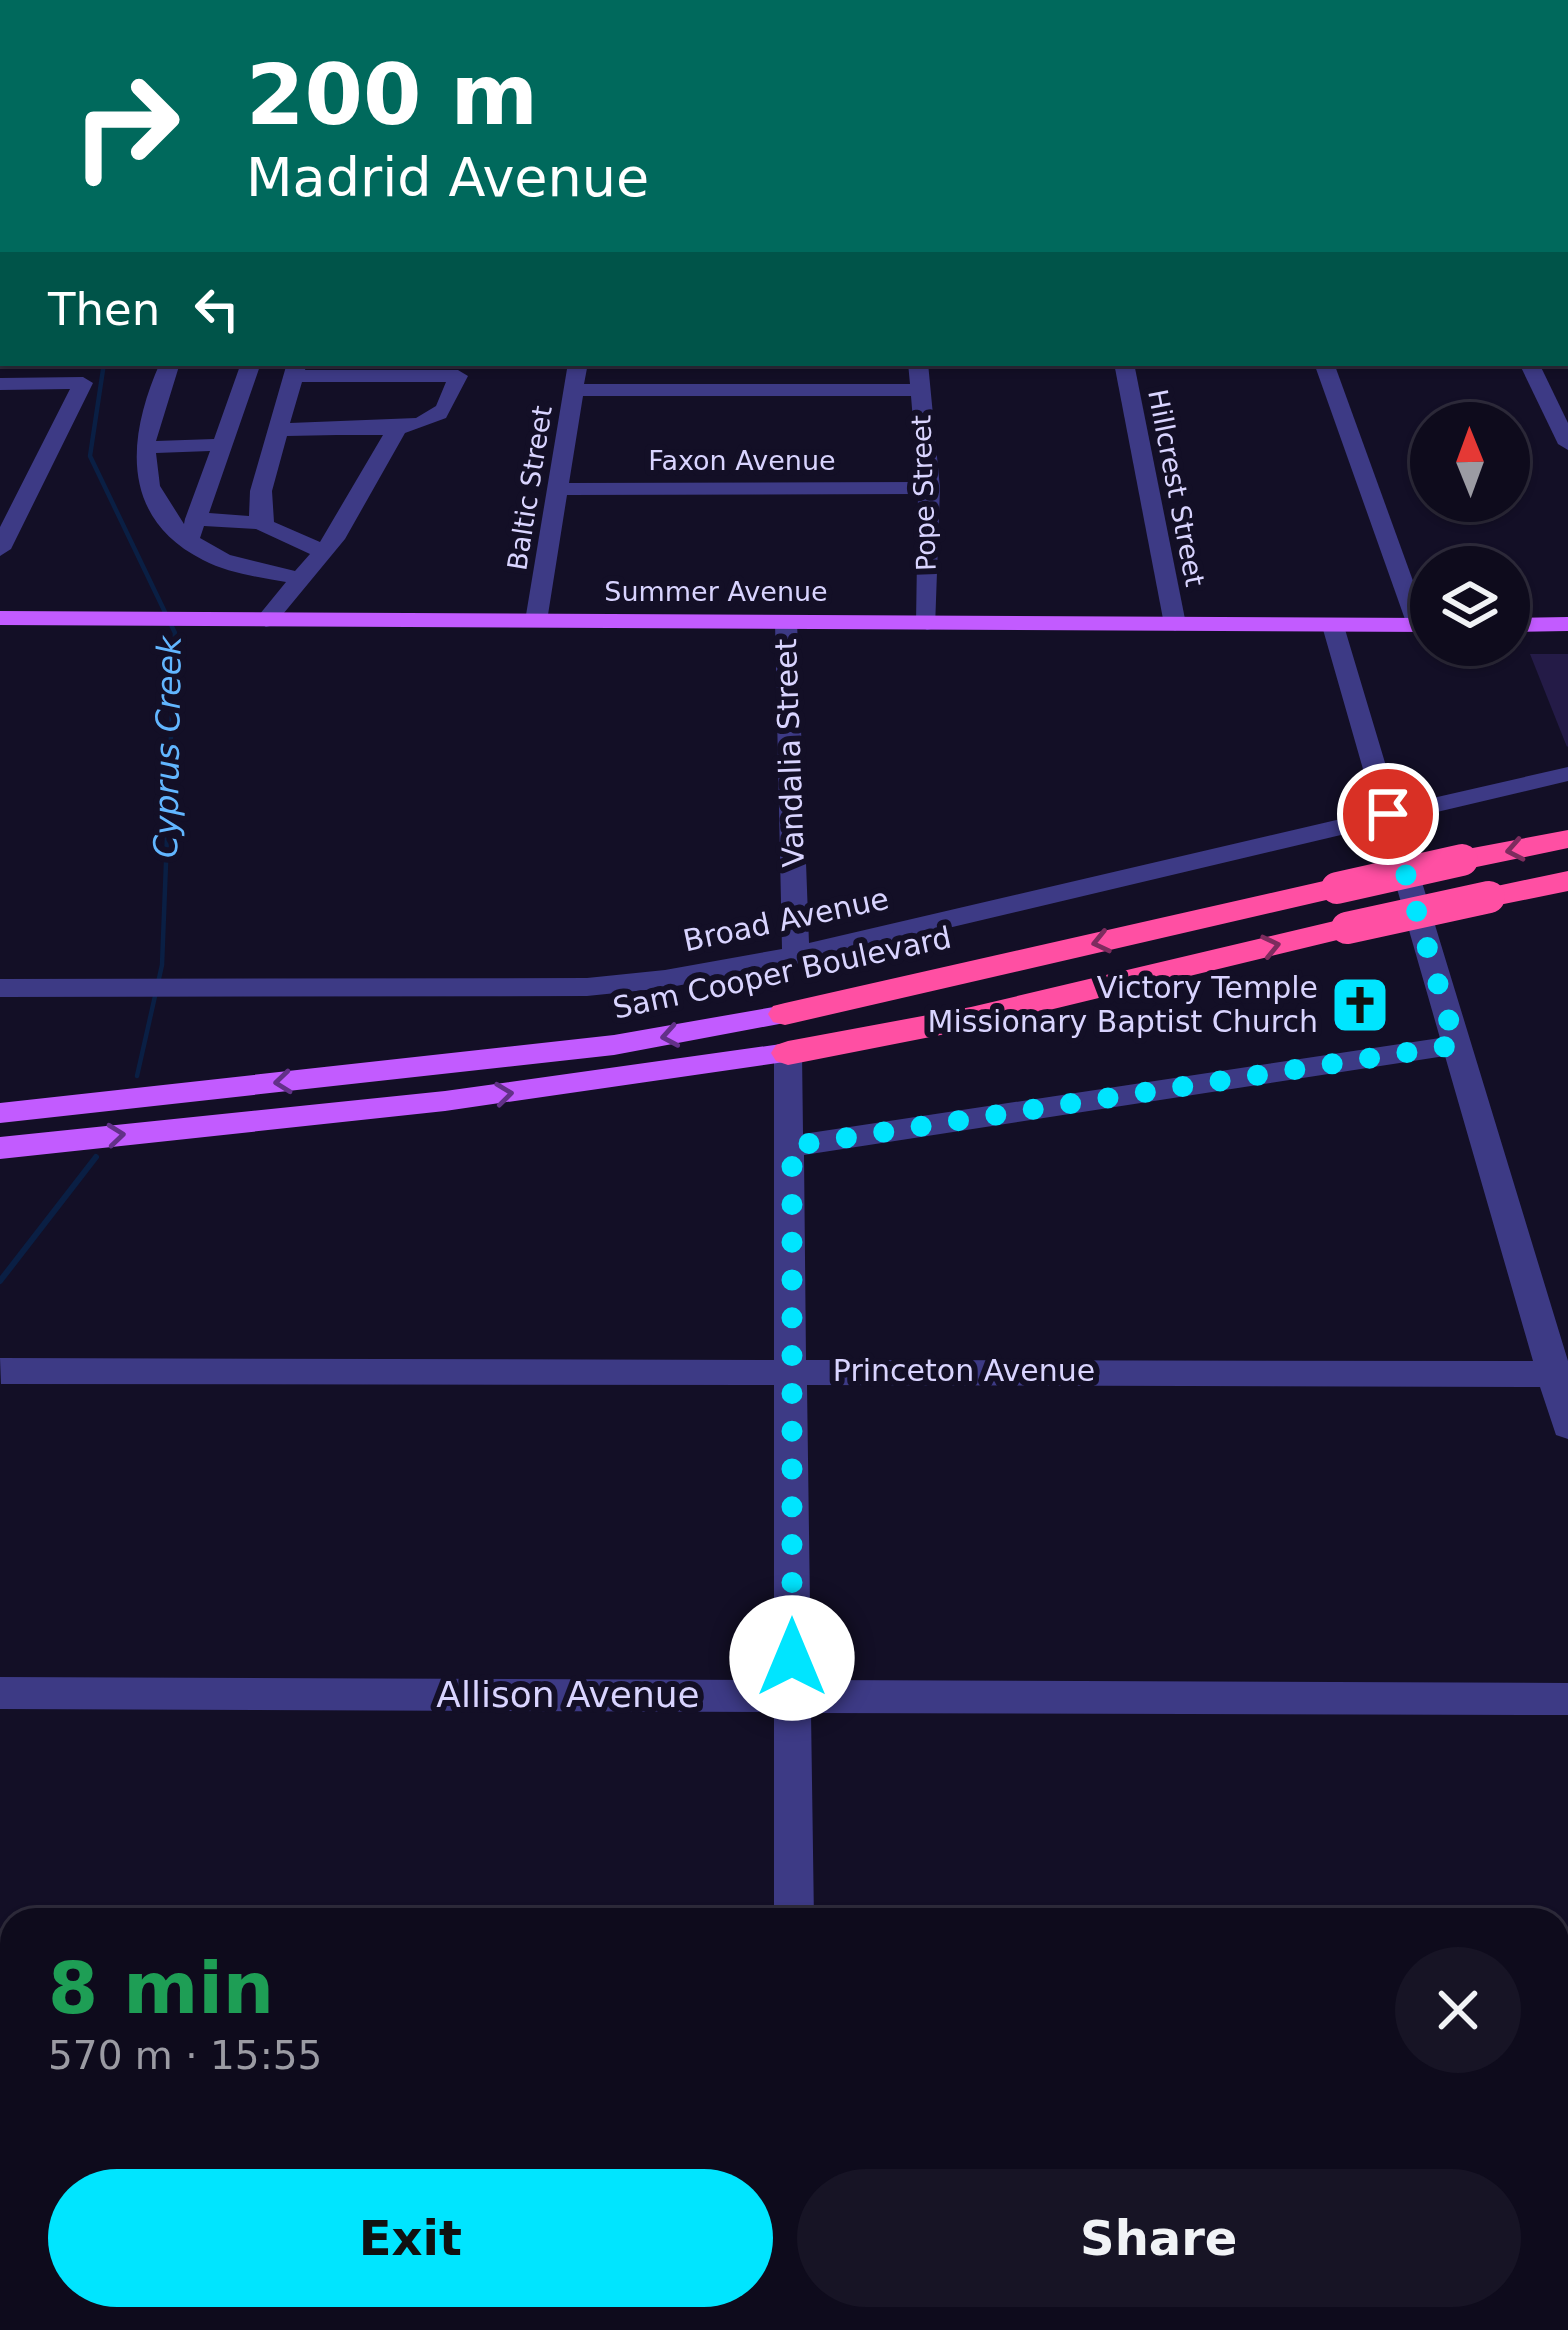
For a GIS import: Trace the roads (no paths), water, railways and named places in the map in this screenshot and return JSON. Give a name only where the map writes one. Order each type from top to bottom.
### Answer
[{"type":"highway","name":"Sam Cooper Boulevard","points":[[785,1014],[1568,839]]},
{"type":"highway","points":[[788,1053],[971,1018],[1347,928],[1568,881]]},
{"type":"main road","name":"Summer Avenue","points":[[0,618],[1410,625]]},
{"type":"main road","points":[[1530,625],[1568,624]]},
{"type":"main road","name":"Sam Cooper Boulevard","points":[[0,1113],[614,1045],[785,1014]]},
{"type":"main road","points":[[0,1148],[446,1101],[788,1053]]},
{"type":"street","points":[[169,366],[143,446],[145,479],[222,559],[300,579]]},
{"type":"street","points":[[193,529],[250,366]]},
{"type":"street","name":"Baltic Street","points":[[536,621],[577,366]]},
{"type":"street","name":"Pope Street","points":[[918,366],[928,488],[927,623]]},
{"type":"street","name":"Hillcrest Street","points":[[1125,366],[1175,624]]},
{"type":"street","points":[[1325,366],[1410,588]]},
{"type":"street","points":[[1530,366],[1568,444]]},
{"type":"street","points":[[262,523],[261,491],[296,369],[459,370],[438,416],[398,428],[279,430]]},
{"type":"street","points":[[0,384],[83,383],[0,549]]},
{"type":"street","points":[[573,390],[920,390]]},
{"type":"street","points":[[266,620],[326,552],[398,428]]},
{"type":"street","points":[[143,446],[222,445]]},
{"type":"street","name":"Faxon Avenue","points":[[556,489],[928,488]]},
{"type":"street","points":[[193,529],[262,523],[326,552]]},
{"type":"street","name":"Vandalia Street","points":[[786,622],[796,956]]},
{"type":"street","points":[[1333,626],[1456,1045],[1560,1373],[1568,1426]]},
{"type":"street","name":"Broad Avenue","points":[[0,988],[586,987],[665,979],[796,956],[1568,774]]},
{"type":"street","points":[[792,1146],[1456,1045]]},
{"type":"street","points":[[788,1053],[794,1908]]},
{"type":"street","name":"Princeton Avenue","points":[[1,1370],[1560,1373]]},
{"type":"street","name":"Allison Avenue","points":[[0,1693],[1568,1699]]},
{"type":"waterway","name":"Cyprus Creek","points":[[104,366],[90,456],[175,633],[162,965],[137,1076]]},
{"type":"waterway","points":[[0,1281],[96,1157]]},
{"type":"place","name":"Victory Temple Missionary Baptist Church","points":[[1360,1005]]}]
